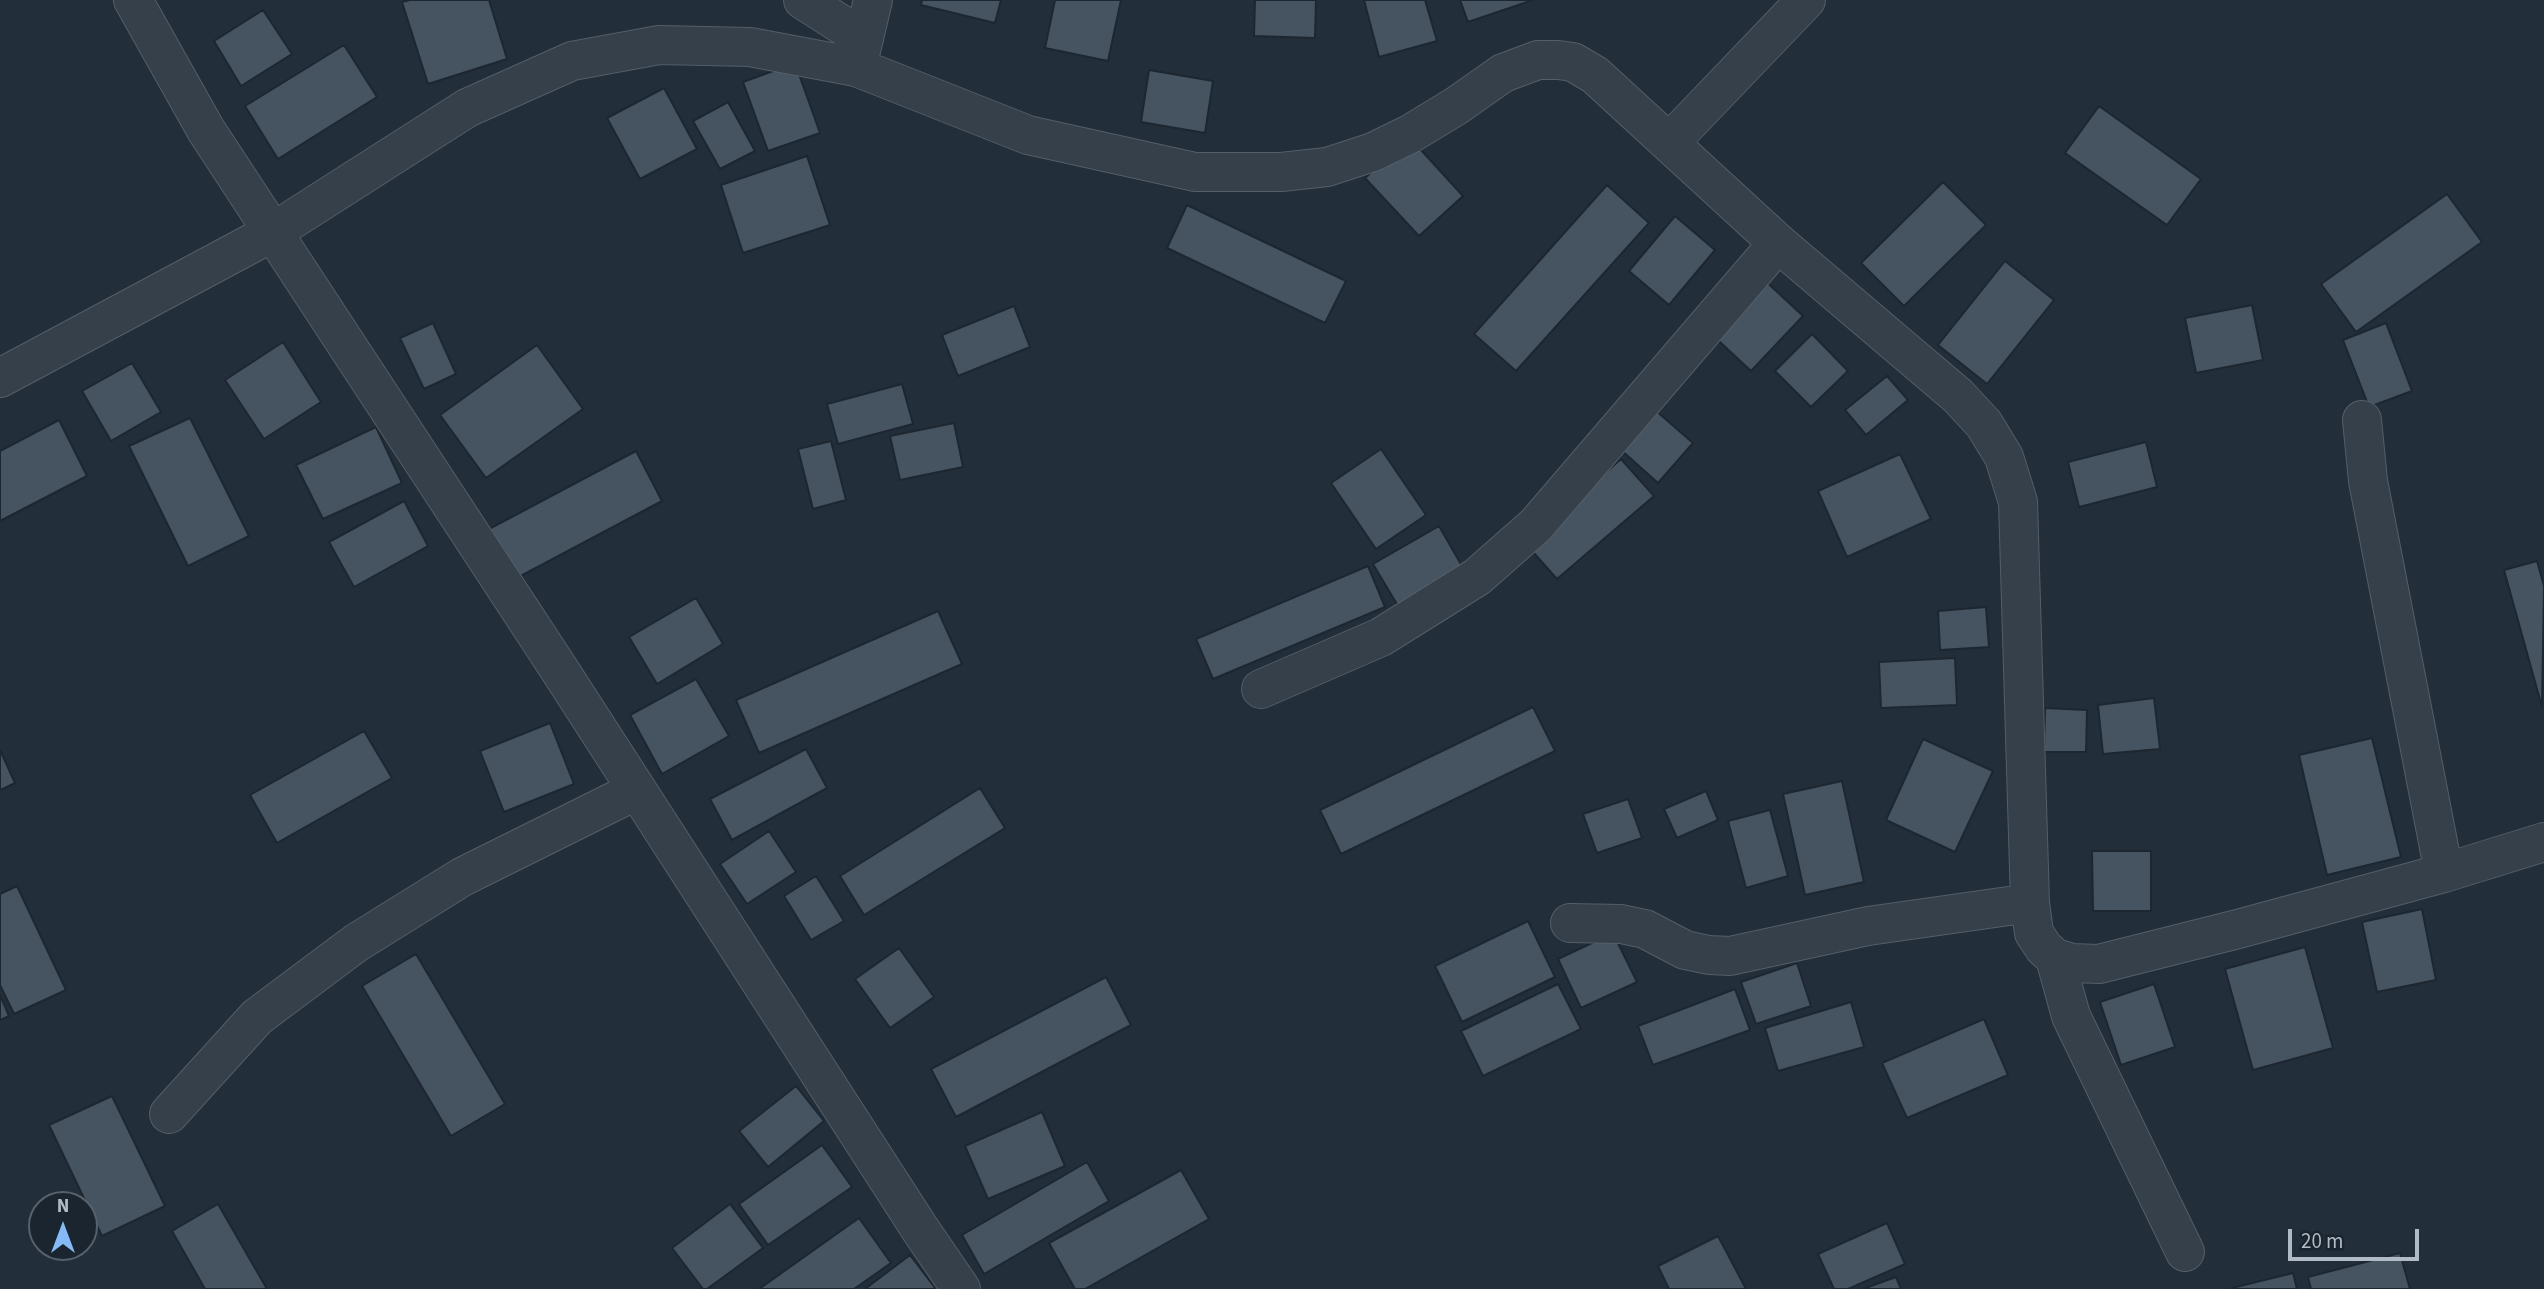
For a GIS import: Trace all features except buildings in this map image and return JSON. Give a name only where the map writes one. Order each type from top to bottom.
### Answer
[{"type":"street","points":[[133,0],[206,130],[961,1289]]},
{"type":"street","points":[[803,0],[860,53],[1028,135],[1195,172],[1281,172],[1327,167],[1373,152],[1410,134],[1503,73],[1538,60],[1573,62],[1595,75],[1778,243],[1958,396],[1984,424],[2004,457],[2018,502],[2030,903],[2034,933],[2055,958],[2072,963],[2099,964],[2444,873],[2544,842]]},
{"type":"street","points":[[860,53],[873,0]]},
{"type":"street","points":[[1670,142],[1805,0]]},
{"type":"street","points":[[0,378],[273,232],[467,108],[572,61],[659,45],[860,53]]},
{"type":"street","points":[[1261,689],[1381,637],[1477,577],[1536,525],[1778,243]]},
{"type":"street","points":[[2362,420],[2368,481],[2444,873]]},
{"type":"street","points":[[169,1114],[257,1017],[356,943],[462,877],[637,790]]},
{"type":"street","points":[[1570,923],[1620,924],[1645,929],[1685,950],[1709,956],[1730,956],[1868,926],[2030,903]]},
{"type":"street","points":[[2055,958],[2071,1016],[2186,1252]]}]
